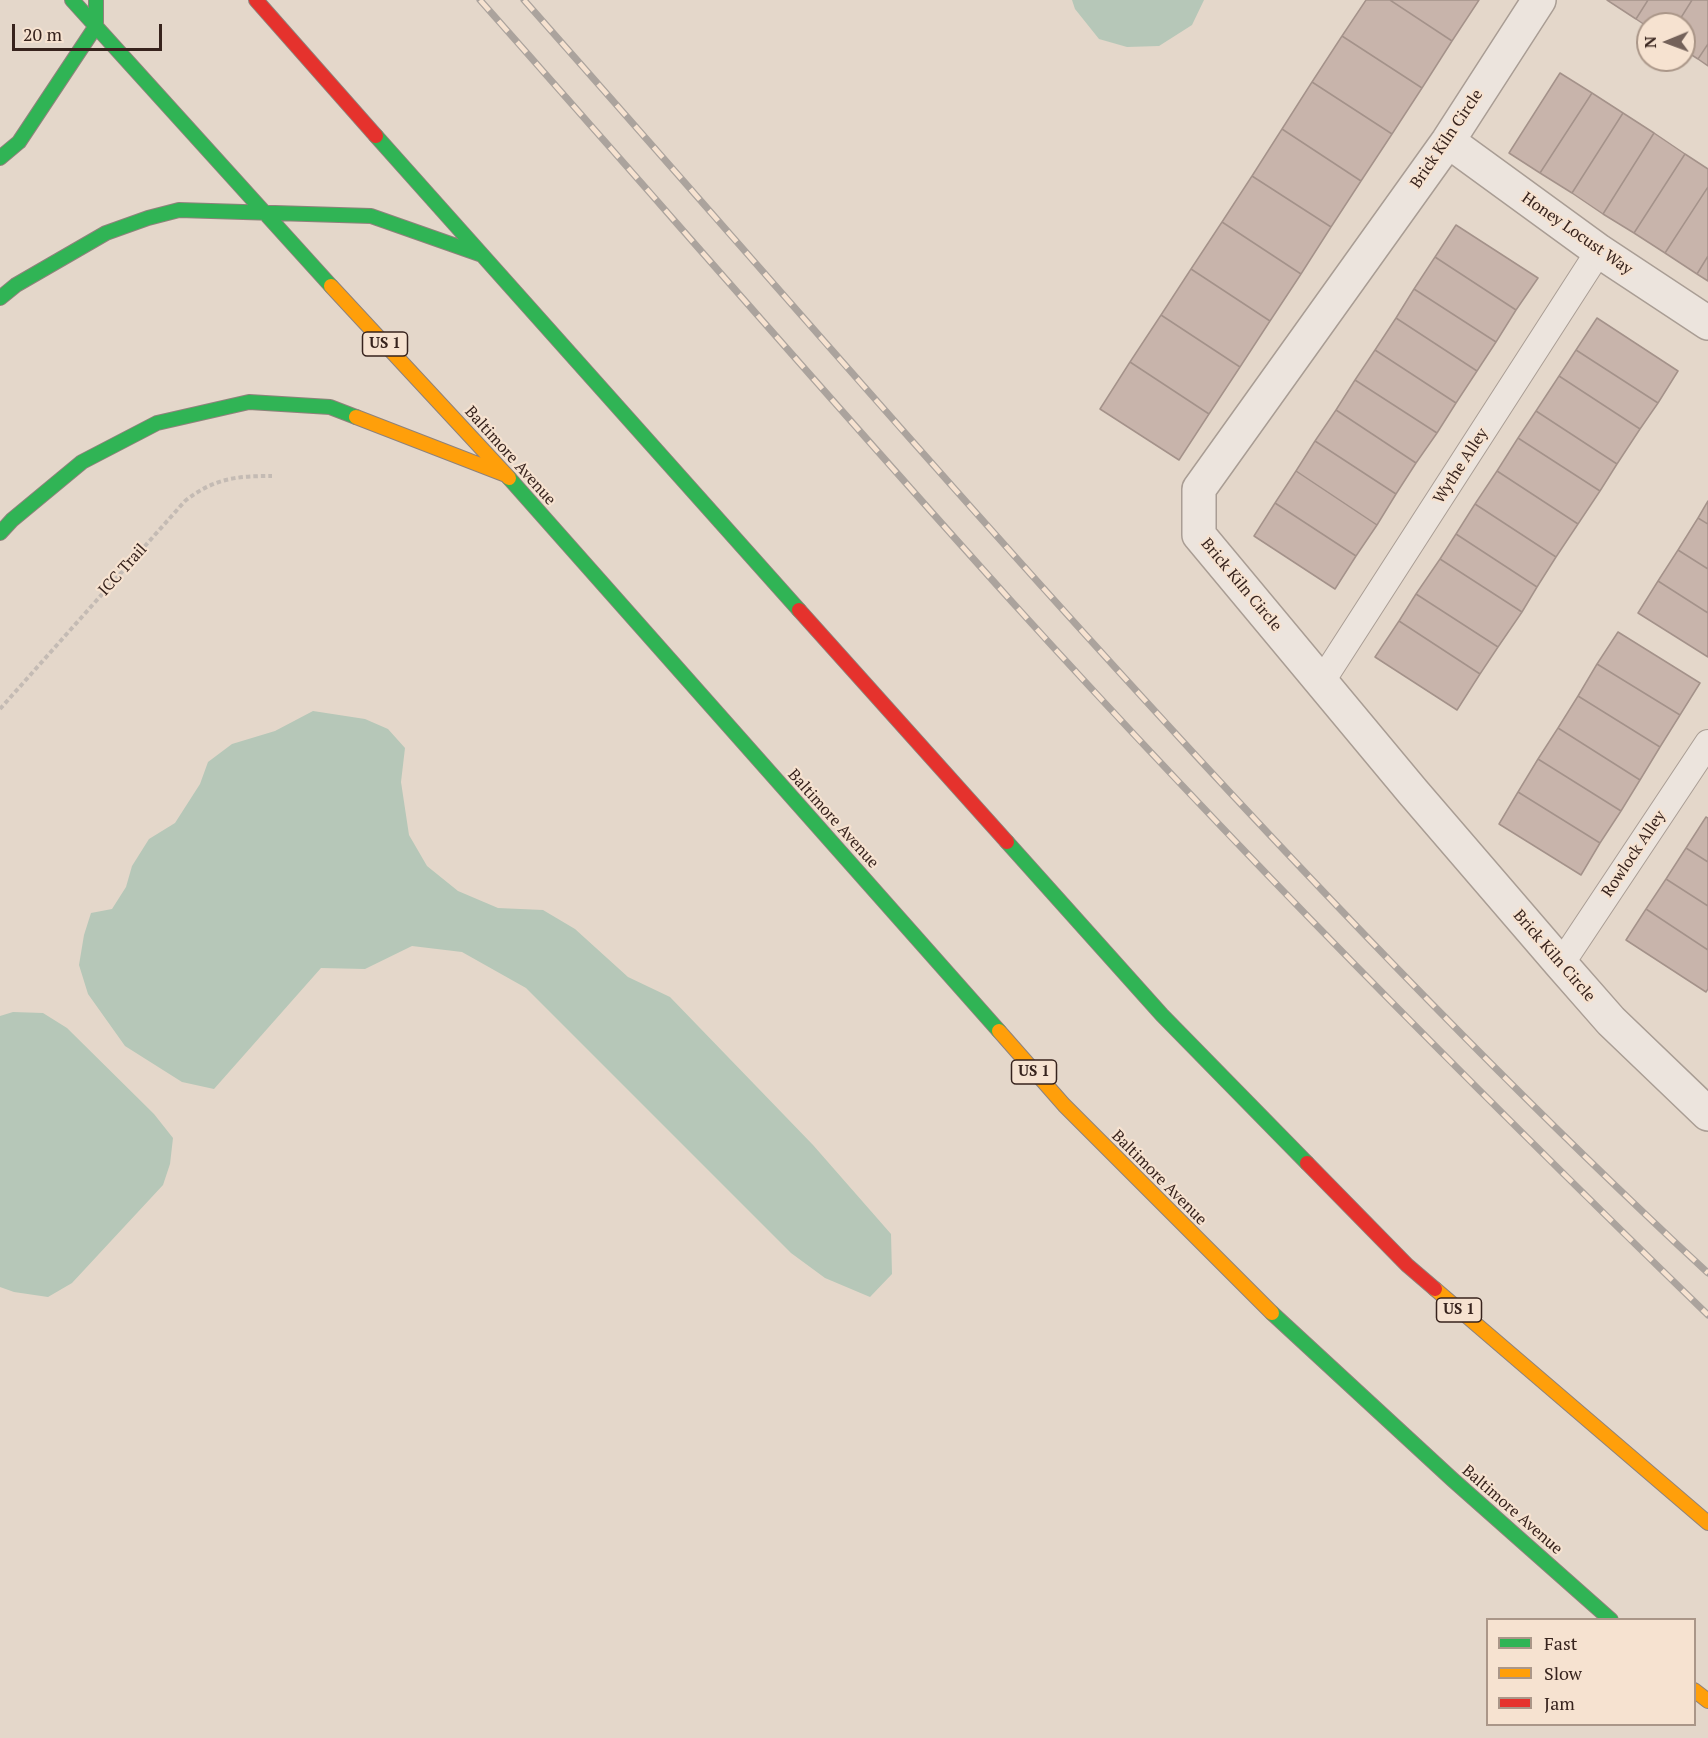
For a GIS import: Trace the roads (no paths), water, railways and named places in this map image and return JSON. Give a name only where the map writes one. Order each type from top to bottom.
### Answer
[{"type":"main road","name":"Baltimore Avenue","points":[[72,0],[263,212],[507,476],[1064,1105],[1256,1299],[1453,1480],[1609,1618]]},
{"type":"main road","points":[[0,158],[19,142],[96,26],[96,0]]},
{"type":"main road","name":"US 1","points":[[256,0],[1162,1015],[1407,1265],[1708,1523]]},
{"type":"main road","points":[[0,298],[16,285],[106,232],[179,210],[371,216],[482,255]]},
{"type":"main road","points":[[0,533],[12,520],[91,457],[157,423],[249,402],[330,407],[507,476]]},
{"type":"main road","points":[[1696,1691],[1708,1701]]},
{"type":"street","name":"Brick Kiln Circle","points":[[1539,0],[1448,141],[1199,489],[1199,536],[1413,792],[1611,1021],[1708,1114]]},
{"type":"street","name":"Honey Locust Way","points":[[1448,141],[1599,251],[1708,323]]},
{"type":"lane","name":"Wythe Alley","points":[[1322,681],[1599,251]]},
{"type":"lane","name":"Rowlock Alley","points":[[1561,964],[1708,743]]},
{"type":"railway","points":[[480,0],[879,453],[1097,695],[1355,965],[1708,1315]]},
{"type":"railway","points":[[524,0],[955,490],[1248,812],[1398,969],[1551,1123],[1708,1273]]}]
